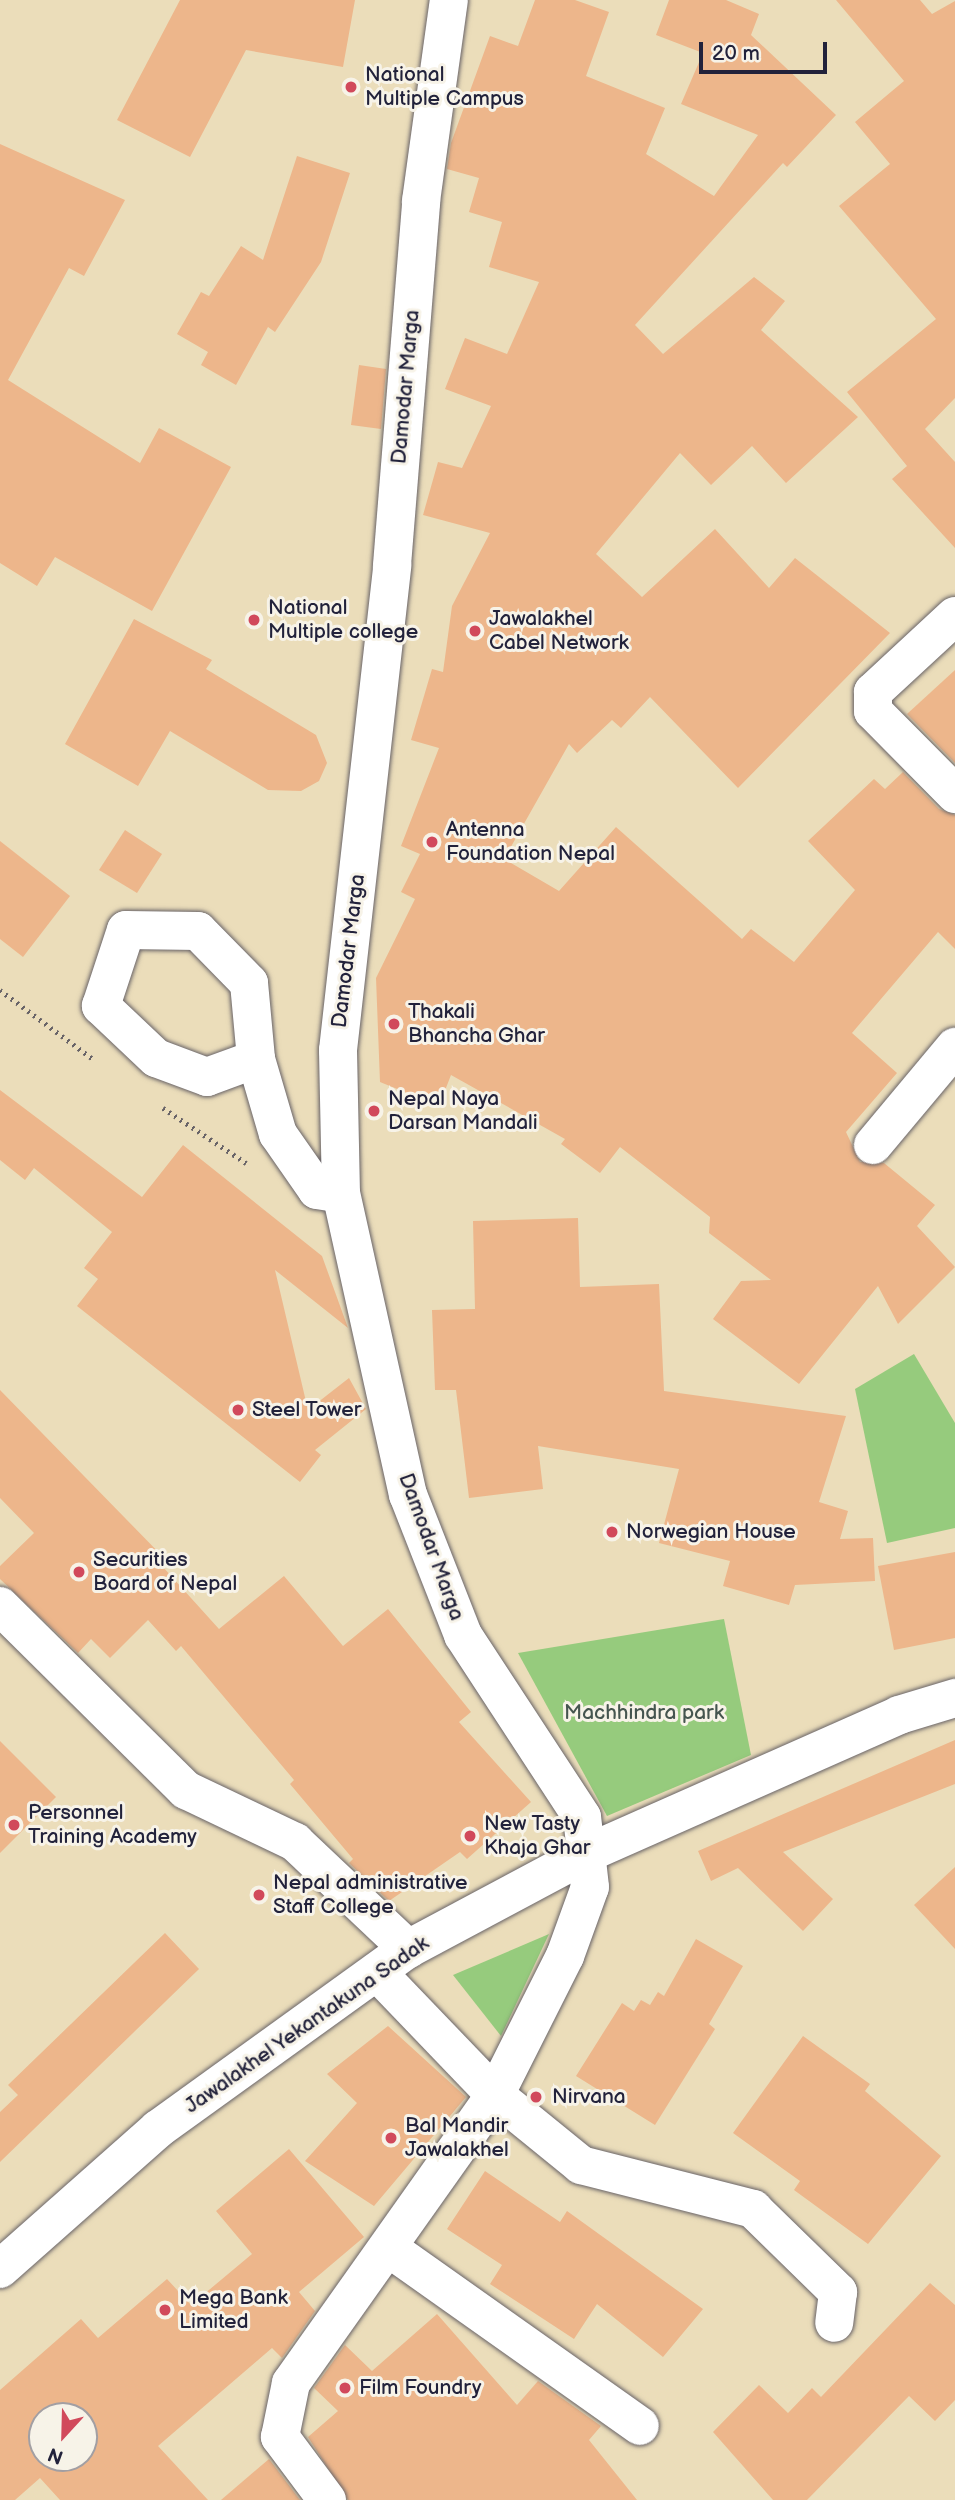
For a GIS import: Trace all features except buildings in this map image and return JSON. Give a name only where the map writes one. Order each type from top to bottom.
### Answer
[{"type":"street","name":"Damodar Marga","points":[[327,2500],[280,2437],[281,2410],[291,2383],[390,2249],[495,2095],[565,1956],[590,1887],[582,1817],[463,1635],[408,1495],[341,1194],[338,1050],[392,565],[421,201],[449,0]]},
{"type":"street","points":[[955,616],[873,692],[873,710],[955,794]]},
{"type":"street","points":[[873,1145],[955,1047]]},
{"type":"street","points":[[256,1059],[278,1134],[317,1191],[341,1194]]},
{"type":"street","points":[[0,1606],[186,1790],[295,1842],[408,1949]]},
{"type":"street","name":"Jawalakhel Yekantakuna Sadak","points":[[2,2262],[158,2129],[408,1949],[588,1853],[899,1715],[955,1698]]},
{"type":"street","points":[[377,1972],[495,2095],[581,2165],[753,2209],[838,2292],[834,2323]]},
{"type":"street","points":[[390,2249],[640,2426]]},
{"type":"path","points":[[0,989],[97,1062]]},
{"type":"path","points":[[153,1101],[255,1169]]},
{"type":"green space","points":[[914,1354],[955,1423],[955,1528],[887,1543],[855,1389]]},
{"type":"green space","name":"Machhindra park","points":[[724,1619],[751,1755],[607,1816],[518,1653]]},
{"type":"green space","points":[[549,1934],[501,2036],[453,1975]]},
{"type":"place","name":"National Multiple Campus","points":[[351,87]]},
{"type":"place","name":"National Multiple college","points":[[254,620]]},
{"type":"place","name":"Jawalakhel Cabel Network","points":[[475,631]]},
{"type":"place","name":"Antenna Foundation Nepal","points":[[432,842]]},
{"type":"place","name":"Thakali Bhancha Ghar","points":[[394,1024]]},
{"type":"place","name":"Nepal Naya Darsan Mandali","points":[[374,1111]]},
{"type":"place","name":"Steel Tower","points":[[238,1410]]},
{"type":"place","name":"Norwegian House","points":[[612,1532]]},
{"type":"place","name":"Securities Board of Nepal","points":[[79,1572]]},
{"type":"place","name":"Personnel Training Academy","points":[[14,1825]]},
{"type":"place","name":"New Tasty Khaja Ghar","points":[[470,1836]]},
{"type":"place","name":"Nepal administrative Staff College","points":[[259,1895]]},
{"type":"place","name":"Nirvana","points":[[536,2097]]},
{"type":"place","name":"Bal Mandir Jawalakhel","points":[[391,2138]]},
{"type":"place","name":"Mega Bank Limited","points":[[165,2310]]},
{"type":"place","name":"Film Foundry","points":[[345,2388]]}]
